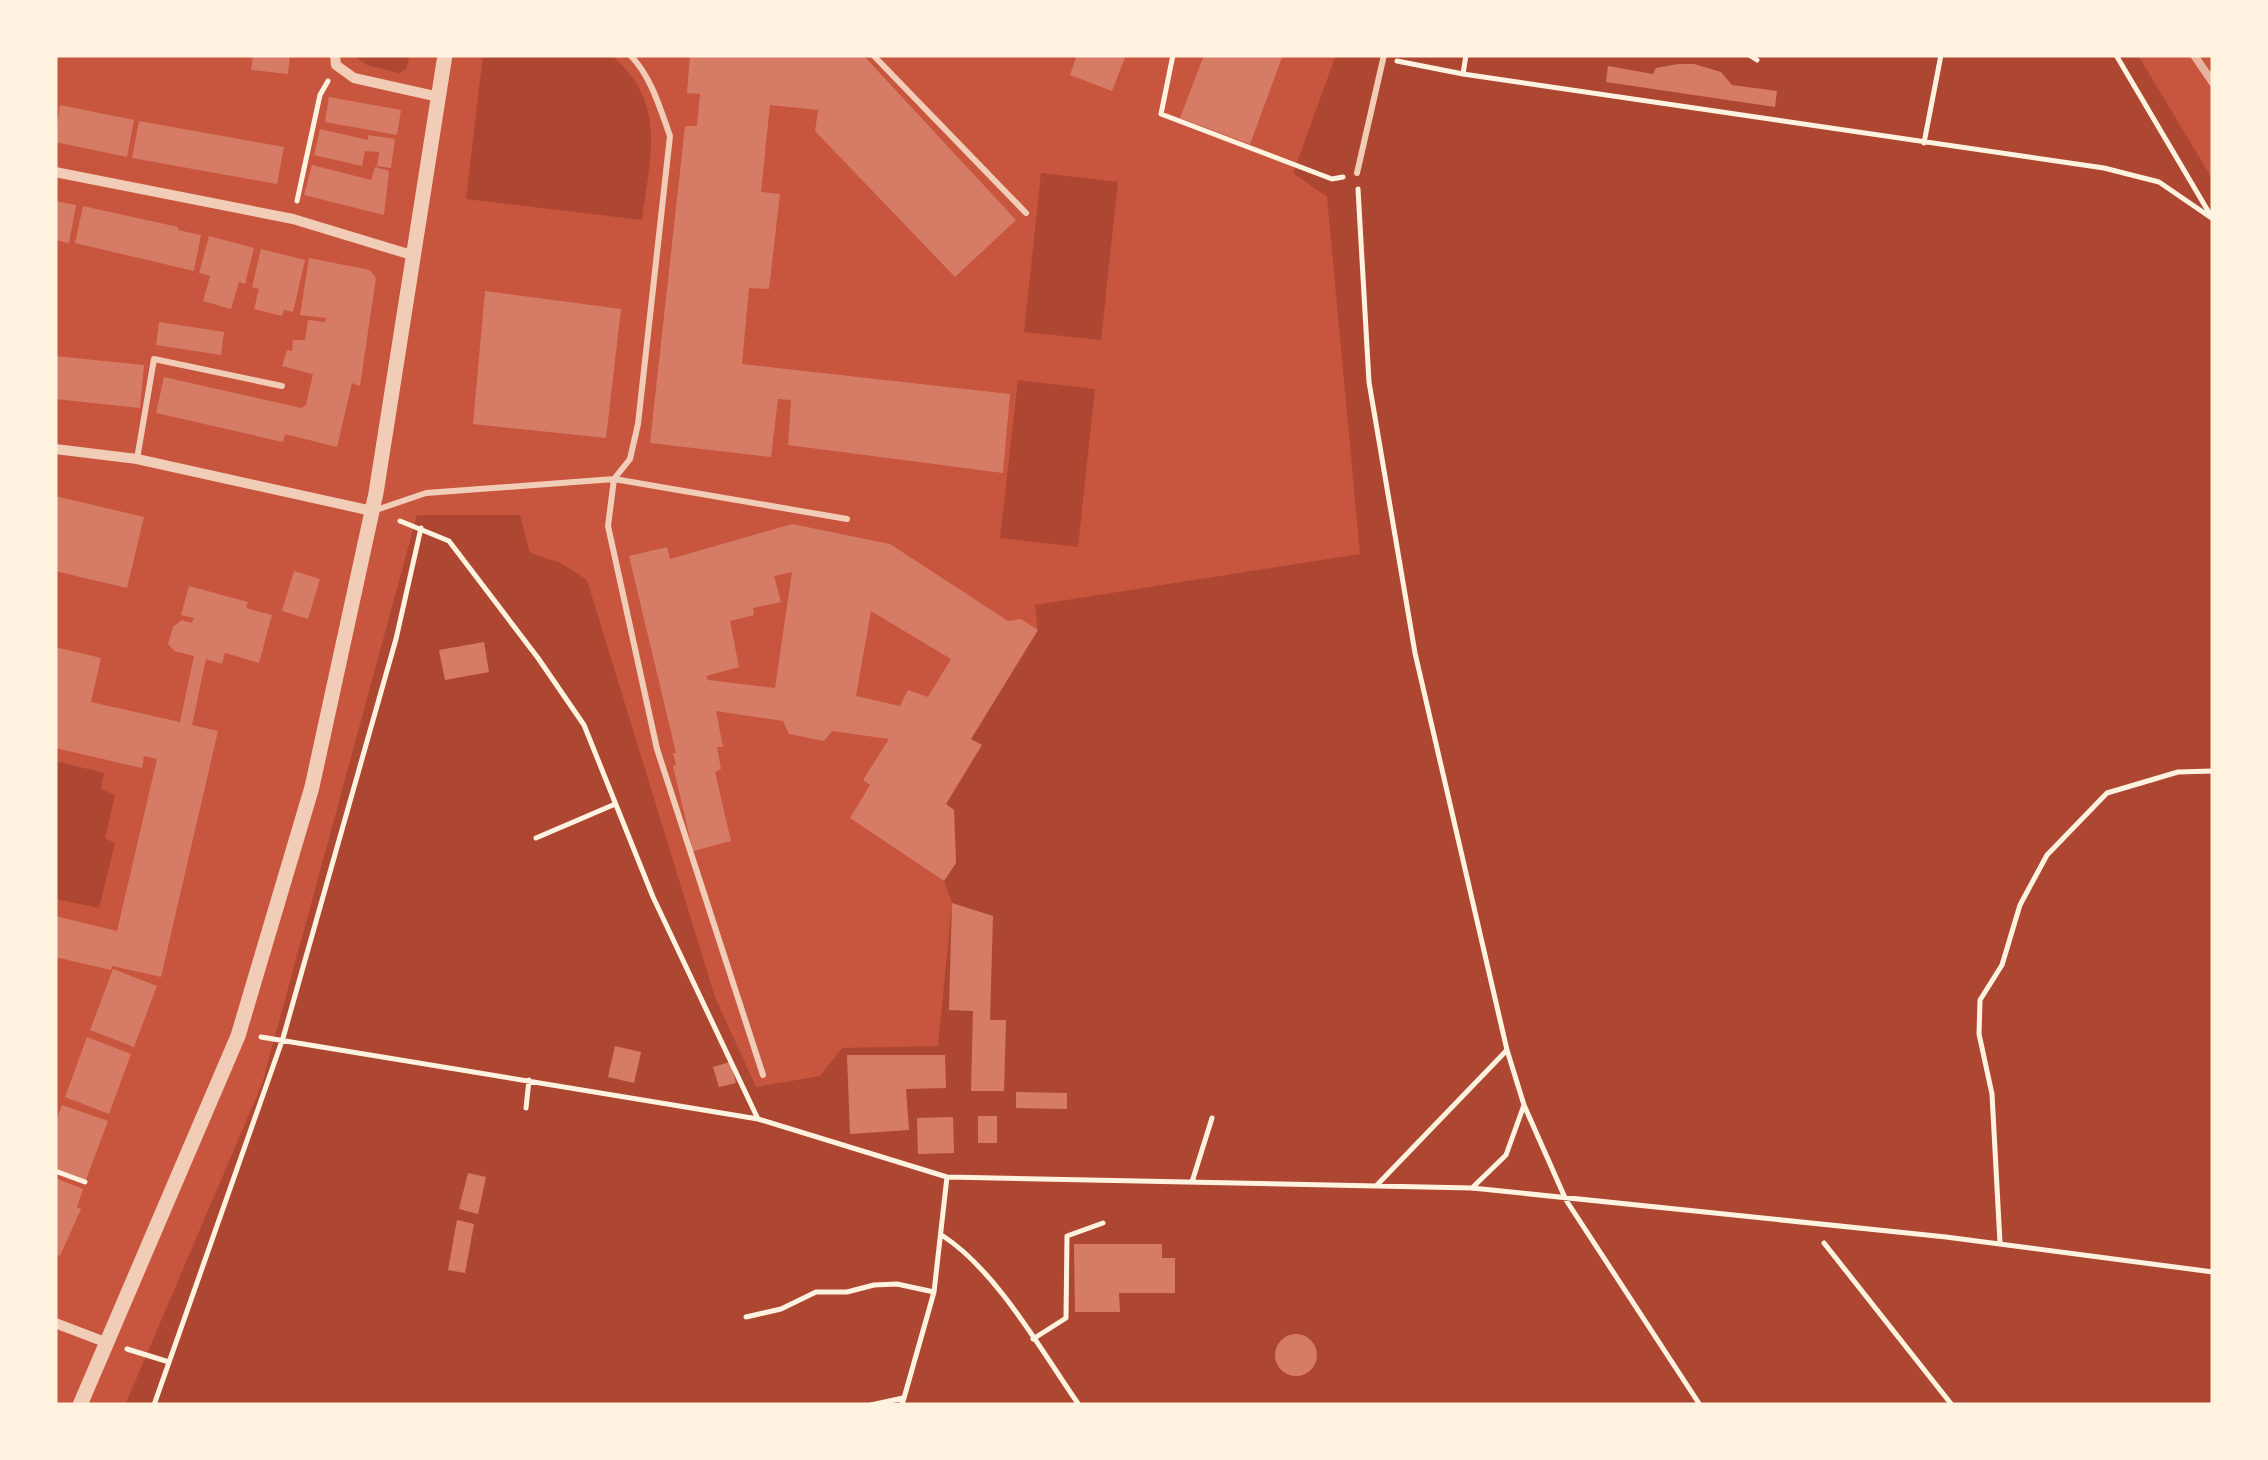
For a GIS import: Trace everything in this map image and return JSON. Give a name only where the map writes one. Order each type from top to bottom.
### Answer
[{"type":"street","points":[[80,1405],[238,1036],[312,786],[372,511],[416,256],[445,55]]},
{"type":"street","points":[[336,60],[354,78],[439,97]]},
{"type":"street","points":[[55,172],[293,219],[416,256]]},
{"type":"street","points":[[55,449],[136,459],[372,511]]},
{"type":"street","points":[[55,1323],[105,1342]]},
{"type":"lane","points":[[630,55],[654,94],[670,136],[638,424],[630,459],[614,479],[608,526],[657,749],[763,1076]]},
{"type":"lane","points":[[873,55],[1026,213]]},
{"type":"lane","points":[[1357,173],[1383,57]]},
{"type":"lane","points":[[136,459],[154,359],[282,386]]},
{"type":"lane","points":[[372,511],[426,493],[614,479],[848,519]]},
{"type":"path","points":[[1173,55],[1161,114],[1332,179],[1357,173],[1369,382],[1415,653],[1506,1050],[1524,1105],[1566,1200],[1700,1405]]},
{"type":"path","points":[[1463,74],[1466,55]]},
{"type":"path","points":[[1749,55],[1757,60]]},
{"type":"path","points":[[1924,143],[1942,55]]},
{"type":"path","points":[[2116,55],[2213,219]]},
{"type":"path","points":[[1383,57],[1463,74],[2104,168],[2159,182],[2213,219]]},
{"type":"path","points":[[293,219],[320,95],[336,60]]},
{"type":"path","points":[[372,511],[449,542],[538,658],[584,726],[652,897],[758,1119]]},
{"type":"path","points":[[154,1405],[283,1038],[396,639],[421,528]]},
{"type":"path","points":[[2000,1243],[1992,1094],[1979,1034],[1980,1000],[2002,964],[2020,905],[2047,854],[2107,793],[2178,772],[2213,771]]},
{"type":"path","points":[[536,838],[613,805]]},
{"type":"path","points":[[238,1036],[283,1038],[758,1119],[947,1177],[1472,1188],[2000,1243],[2213,1272]]},
{"type":"path","points":[[1376,1186],[1506,1050]]},
{"type":"path","points":[[526,1108],[530,1080]]},
{"type":"path","points":[[1472,1188],[1506,1155],[1524,1105]]},
{"type":"path","points":[[1192,1182],[1212,1118]]},
{"type":"path","points":[[55,1171],[85,1182]]},
{"type":"path","points":[[872,1405],[903,1402],[934,1292],[947,1177]]},
{"type":"path","points":[[1033,1340],[1066,1318],[1068,1236],[1104,1222]]},
{"type":"path","points":[[942,1236],[962,1248],[989,1277],[1080,1405]]},
{"type":"path","points":[[1824,1243],[1952,1405]]},
{"type":"path","points":[[746,1317],[781,1309],[816,1292],[847,1292],[874,1284],[897,1284],[934,1292]]},
{"type":"path","points":[[105,1342],[169,1362]]},
{"type":"shaded area","points":[[353,55],[410,55],[406,69],[399,73],[367,65]]},
{"type":"shaded area","points":[[483,55],[611,55],[629,73],[641,92],[651,131],[642,220],[466,199]]},
{"type":"shaded area","points":[[1336,55],[2138,55],[2213,180],[2213,1405],[125,1405],[262,1084],[417,515],[520,515],[530,553],[561,563],[587,580],[715,997],[756,1087],[820,1076],[842,1048],[938,1046],[952,903],[944,881],[956,863],[954,810],[946,804],[971,739],[1038,630],[1035,605],[1360,554],[1327,197],[1293,173]]},
{"type":"shaded area","points":[[1041,173],[1118,182],[1101,340],[1024,332]]},
{"type":"shaded area","points":[[1018,380],[1095,389],[1078,547],[1000,538]]},
{"type":"shaded area","points":[[55,761],[104,773],[101,789],[115,795],[105,838],[115,843],[99,908],[55,899]]},
{"type":"building","points":[[253,55],[290,55],[288,74],[251,70]]},
{"type":"building","points":[[690,55],[863,55],[1016,220],[955,277],[815,131],[818,110],[770,105],[761,192],[780,194],[769,289],[749,288],[742,364],[1010,394],[1003,473],[788,445],[791,400],[778,399],[771,457],[650,443],[685,126],[697,126],[700,94],[687,93]]},
{"type":"building","points":[[1077,55],[1126,55],[1112,91],[1070,75]]},
{"type":"building","points":[[1204,55],[1283,55],[1250,144],[1180,118]]},
{"type":"building","points":[[1678,64],[1721,72],[1732,85],[1777,91],[1775,107],[1606,82],[1608,66],[1653,74],[1656,68]]},
{"type":"building","points":[[329,97],[401,110],[397,135],[325,122]]},
{"type":"building","points":[[60,105],[134,120],[127,157],[55,142]]},
{"type":"building","points":[[139,121],[284,147],[277,184],[132,158]]},
{"type":"building","points":[[320,129],[368,140],[368,135],[395,139],[391,168],[377,166],[379,152],[365,151],[362,166],[314,155]]},
{"type":"building","points":[[312,165],[371,180],[375,167],[389,171],[384,215],[304,195]]},
{"type":"building","points":[[55,201],[76,205],[69,243],[55,240]]},
{"type":"building","points":[[83,206],[201,235],[194,271],[75,243]]},
{"type":"building","points":[[209,236],[254,248],[245,284],[239,282],[231,309],[203,301],[210,276],[199,273]]},
{"type":"building","points":[[261,249],[305,260],[293,312],[284,310],[282,316],[254,309],[259,289],[252,287]]},
{"type":"building","points":[[309,258],[370,270],[376,278],[360,386],[352,383],[337,447],[285,434],[283,442],[156,413],[164,377],[301,408],[306,405],[313,374],[282,366],[287,350],[292,351],[293,340],[305,340],[308,320],[325,322],[326,318],[300,315]]},
{"type":"building","points":[[485,291],[621,309],[606,438],[473,424]]},
{"type":"building","points":[[159,322],[224,332],[221,355],[156,345]]},
{"type":"building","points":[[55,356],[144,365],[140,408],[55,399]]},
{"type":"building","points":[[55,496],[144,517],[127,588],[55,571]]},
{"type":"building","points":[[792,524],[890,544],[1008,621],[1021,619],[1038,630],[971,739],[982,745],[946,804],[954,810],[956,863],[944,881],[850,818],[870,785],[863,780],[889,739],[832,731],[824,741],[789,734],[783,721],[716,711],[723,747],[717,747],[721,769],[715,772],[731,841],[693,851],[673,766],[676,753],[629,556],[667,547],[670,559]],"holes":[[[792,572],[775,688],[708,680],[706,676],[739,667],[730,621],[754,615],[753,608],[781,602],[774,576]],[[871,611],[951,659],[928,697],[908,690],[900,706],[856,696]]]},
{"type":"building","points":[[294,571],[320,579],[308,619],[282,611]]},
{"type":"building","points":[[189,586],[248,602],[246,608],[272,615],[259,663],[225,653],[222,664],[206,659],[192,725],[218,731],[161,977],[55,957],[55,916],[117,931],[157,759],[144,756],[142,768],[55,748],[55,647],[101,658],[91,702],[180,722],[194,656],[174,651],[168,644],[173,627],[182,620],[192,623],[194,618],[181,615]]},
{"type":"building","points":[[484,642],[489,672],[445,680],[439,650]]},
{"type":"building","points":[[952,903],[993,916],[990,1020],[1006,1020],[1004,1091],[971,1091],[973,1011],[949,1010]]},
{"type":"building","points":[[113,969],[157,986],[134,1047],[90,1030]]},
{"type":"building","points":[[87,1037],[131,1054],[109,1114],[65,1097]]},
{"type":"building","points":[[615,1046],[641,1052],[634,1083],[608,1077]]},
{"type":"building","points":[[847,1055],[945,1055],[946,1088],[906,1089],[909,1130],[850,1134]]},
{"type":"building","points":[[730,1062],[736,1083],[719,1087],[713,1067]]},
{"type":"building","points":[[1016,1092],[1067,1093],[1067,1109],[1016,1108]]},
{"type":"building","points":[[62,1105],[108,1121],[85,1182],[55,1171],[55,1123]]},
{"type":"building","points":[[978,1116],[997,1116],[997,1143],[978,1143]]},
{"type":"building","points":[[953,1117],[954,1153],[918,1154],[917,1118]]},
{"type":"building","points":[[468,1173],[486,1177],[478,1214],[459,1209]]},
{"type":"building","points":[[55,1178],[83,1189],[77,1207],[81,1209],[60,1256],[55,1254]]},
{"type":"building","points":[[457,1220],[474,1224],[465,1273],[448,1270]]},
{"type":"building","points":[[1074,1244],[1162,1244],[1162,1258],[1175,1258],[1175,1293],[1119,1293],[1120,1312],[1075,1312]]},
{"type":"building","points":[[1296,1334],[1311,1340],[1317,1355],[1311,1370],[1296,1376],[1281,1370],[1275,1355],[1281,1340]]},
{"type":"railway","points":[[2194,55],[2213,83]]}]
